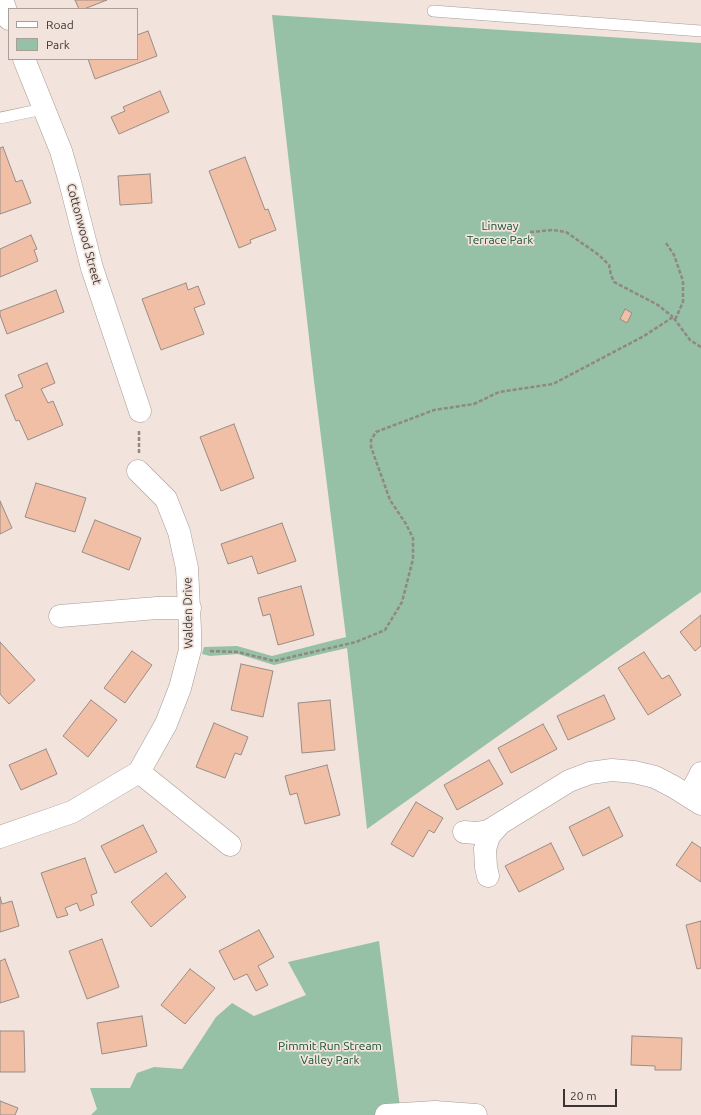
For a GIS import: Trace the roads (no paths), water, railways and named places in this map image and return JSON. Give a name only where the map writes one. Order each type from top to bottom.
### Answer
[{"type":"street","points":[[2,0],[8,16]]},
{"type":"street","name":"Cottonwood Street","points":[[24,60],[61,151],[92,268],[140,412]]},
{"type":"street","name":"Walden Drive","points":[[0,838],[72,812],[139,772],[166,724],[180,688],[190,650],[190,608],[187,568],[179,532],[166,499],[138,471]]},
{"type":"street","points":[[60,616],[157,608],[190,608]]},
{"type":"street","points":[[464,832],[476,833],[488,831],[569,781],[590,773],[612,770],[634,772],[654,777],[695,800],[701,773]]},
{"type":"street","points":[[139,772],[230,845]]},
{"type":"street","points":[[488,876],[485,849],[489,836],[498,826]]},
{"type":"street","points":[[386,1115],[435,1112],[476,1115]]},
{"type":"lane","points":[[433,12],[701,31]]},
{"type":"lane","points":[[0,118],[43,109]]},
{"type":"park label","name":"Linway Terrace Park","points":[[500,233]]},
{"type":"park label","name":"Pimmit Run Stream Valley Park","points":[[330,1053]]}]
